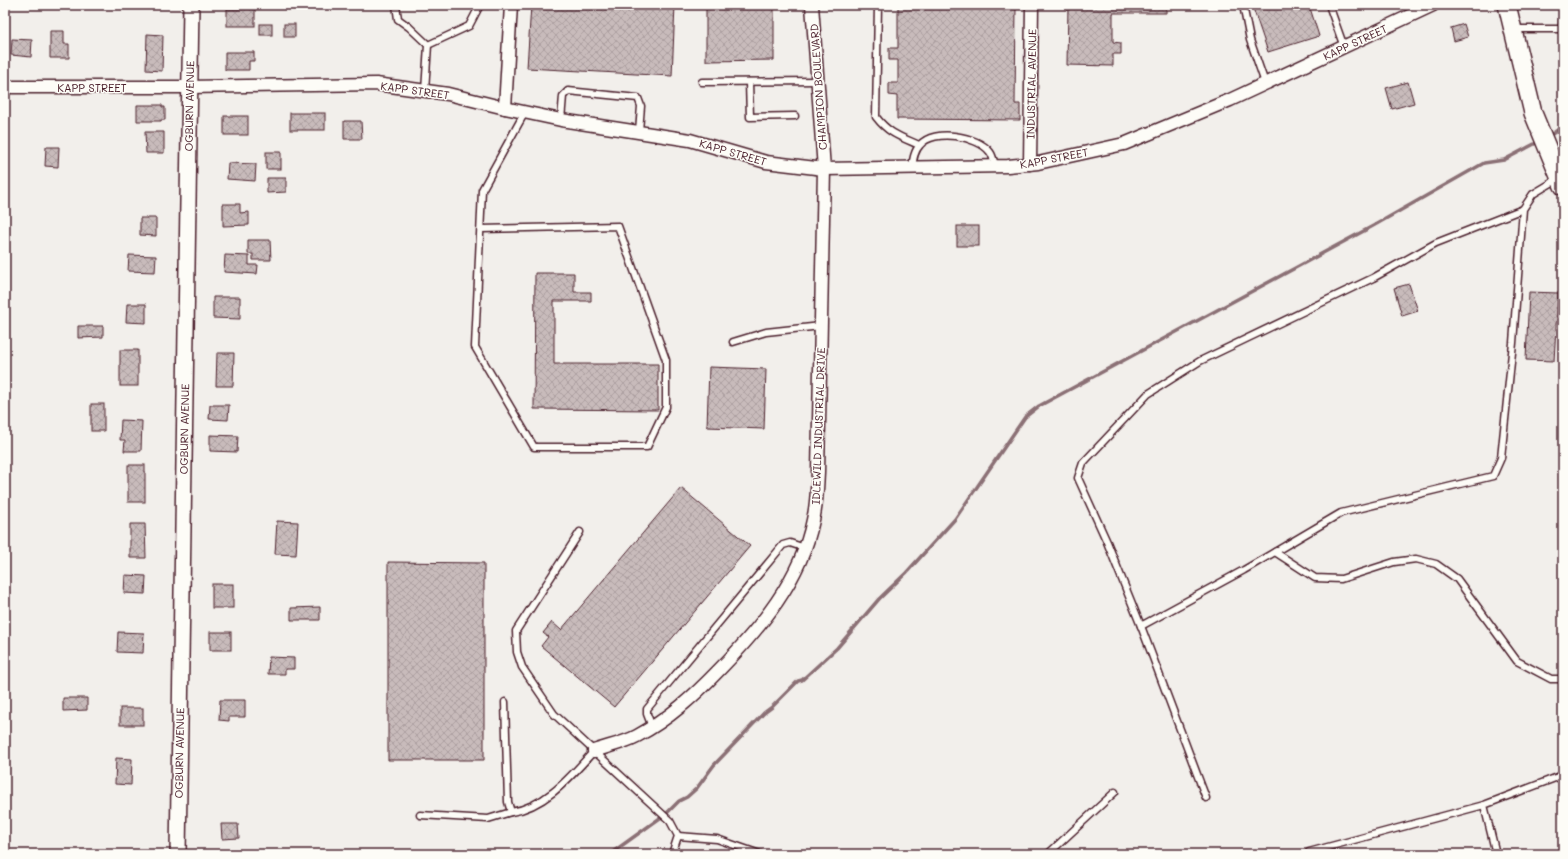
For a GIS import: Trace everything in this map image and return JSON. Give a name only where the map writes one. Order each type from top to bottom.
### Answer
[{"type":"main road","points":[[1507,5],[1533,113],[1560,173]]},
{"type":"street","name":"OGBURN AVENUE","points":[[178,854],[191,5]]},
{"type":"street","points":[[505,108],[511,5]]},
{"type":"street","name":"CHAMPION BOULEVARD","points":[[812,5],[824,169]]},
{"type":"street","name":"INDUSTRIAL AVENUE","points":[[1030,164],[1032,5]]},
{"type":"street","name":"KAPP STREET","points":[[5,87],[189,87],[376,84],[448,94],[561,120],[690,140],[766,162],[824,169],[996,166],[1030,164],[1124,144],[1230,100],[1433,5]]},
{"type":"street","name":"IDLEWILD INDUSTRIAL DRIVE","points":[[594,751],[635,737],[677,710],[698,691],[745,643],[767,617],[783,594],[796,569],[813,522],[817,500],[824,169]]},
{"type":"lane","points":[[396,5],[398,19],[428,45]]},
{"type":"lane","points":[[428,45],[469,26],[480,5]]},
{"type":"lane","points":[[878,5],[876,117],[885,128],[896,135],[919,145]]},
{"type":"lane","points":[[1242,5],[1250,40],[1265,83]]},
{"type":"lane","points":[[1329,5],[1344,47]]},
{"type":"lane","points":[[1513,29],[1563,28],[1563,16]]},
{"type":"lane","points":[[425,91],[428,45]]},
{"type":"lane","points":[[702,82],[818,81]]},
{"type":"lane","points":[[749,82],[750,117],[795,116]]},
{"type":"lane","points":[[561,120],[564,93],[568,92],[638,98],[640,106],[639,131]]},
{"type":"lane","points":[[481,228],[618,226],[666,360],[666,407],[647,447],[534,447],[475,347],[482,190],[525,112]]},
{"type":"lane","points":[[912,168],[914,154],[919,145],[926,139],[935,136],[963,137],[976,141],[985,146],[991,153],[996,166]]},
{"type":"lane","points":[[1141,626],[1244,570],[1341,513],[1492,476],[1501,458],[1523,209],[1533,194],[1560,173]]},
{"type":"lane","points":[[1206,798],[1141,626],[1107,542],[1078,478],[1084,463],[1148,394],[1200,361],[1373,278],[1436,243],[1523,209]]},
{"type":"lane","points":[[733,342],[766,332],[821,326]]},
{"type":"lane","points":[[580,532],[516,631],[517,652],[522,667],[554,714],[670,821],[678,836],[672,854]]},
{"type":"lane","points":[[652,727],[647,714],[647,708],[783,545],[790,543],[804,548]]},
{"type":"lane","points":[[1275,552],[1315,578],[1341,579],[1394,562],[1416,559],[1436,564],[1457,579],[1516,661],[1551,679],[1563,679]]},
{"type":"lane","points":[[505,702],[508,802],[512,812]]},
{"type":"lane","points":[[420,815],[488,819],[523,810],[560,788],[594,751]]},
{"type":"lane","points":[[1309,852],[1484,805],[1563,775]]},
{"type":"lane","points":[[1048,854],[1115,792]]},
{"type":"lane","points":[[1484,805],[1496,854]]},
{"type":"lane","points":[[678,836],[717,839],[760,854]]},
{"type":"building","points":[[531,5],[675,5],[672,76],[527,68]]},
{"type":"building","points":[[706,5],[774,5],[774,60],[706,61]]},
{"type":"building","points":[[898,5],[1016,5],[1015,104],[1020,104],[1020,120],[897,119],[897,96],[889,95],[889,83],[898,83],[898,60],[889,60],[889,48],[898,48]]},
{"type":"building","points":[[1068,5],[1166,5],[1166,13],[1113,13],[1113,42],[1121,43],[1121,54],[1113,54],[1113,66],[1067,65]]},
{"type":"building","points":[[1252,5],[1309,5],[1319,36],[1268,52]]},
{"type":"building","points":[[227,9],[255,9],[255,26],[227,26]]},
{"type":"building","points":[[260,24],[272,24],[272,35],[260,35]]},
{"type":"building","points":[[284,24],[295,24],[295,37],[284,37]]},
{"type":"building","points":[[1464,24],[1468,37],[1454,41],[1451,28]]},
{"type":"building","points":[[50,31],[64,31],[64,44],[69,44],[69,58],[50,58]]},
{"type":"building","points":[[147,34],[163,35],[162,71],[146,70]]},
{"type":"building","points":[[12,39],[32,40],[31,57],[11,55]]},
{"type":"building","points":[[225,52],[254,52],[254,61],[249,61],[249,70],[225,70]]},
{"type":"building","points":[[1408,82],[1414,103],[1392,109],[1386,88]]},
{"type":"building","points":[[137,105],[162,105],[162,107],[165,107],[165,120],[137,121]]},
{"type":"building","points":[[290,113],[325,113],[325,130],[290,130]]},
{"type":"building","points":[[224,116],[248,116],[248,135],[224,135]]},
{"type":"building","points":[[344,121],[361,121],[362,139],[344,139]]},
{"type":"building","points":[[145,132],[164,132],[164,153],[146,153]]},
{"type":"building","points":[[46,147],[59,147],[58,167],[45,166]]},
{"type":"building","points":[[266,152],[281,152],[281,169],[266,169]]},
{"type":"building","points":[[228,163],[256,164],[255,181],[227,179]]},
{"type":"building","points":[[267,178],[286,178],[286,192],[267,193]]},
{"type":"building","points":[[223,204],[240,204],[240,213],[249,212],[249,225],[223,226]]},
{"type":"building","points":[[140,218],[156,218],[156,236],[140,235]]},
{"type":"building","points":[[957,226],[979,226],[979,246],[957,246]]},
{"type":"building","points":[[248,240],[270,240],[271,260],[253,260],[253,254],[248,254]]},
{"type":"building","points":[[129,255],[156,256],[155,272],[128,271]]},
{"type":"building","points":[[225,255],[249,256],[249,265],[258,265],[257,274],[224,272]]},
{"type":"building","points":[[535,273],[574,273],[574,292],[591,292],[591,301],[554,301],[554,364],[658,364],[658,410],[534,409]]},
{"type":"building","points":[[1409,284],[1418,311],[1402,316],[1394,288]]},
{"type":"building","points":[[1529,292],[1558,293],[1554,361],[1526,360]]},
{"type":"building","points":[[213,297],[240,297],[240,319],[213,318]]},
{"type":"building","points":[[127,304],[146,304],[146,323],[126,322]]},
{"type":"building","points":[[78,326],[103,326],[103,337],[78,338]]},
{"type":"building","points":[[120,350],[138,350],[138,386],[120,386]]},
{"type":"building","points":[[217,353],[234,353],[233,386],[216,386]]},
{"type":"building","points":[[709,367],[766,369],[764,429],[707,427]]},
{"type":"building","points":[[91,404],[104,404],[104,431],[91,431]]},
{"type":"building","points":[[210,405],[229,405],[228,420],[209,419]]},
{"type":"building","points":[[121,420],[142,421],[141,451],[124,451],[125,440],[120,440]]},
{"type":"building","points":[[210,435],[238,436],[237,452],[210,451]]},
{"type":"building","points":[[128,465],[145,465],[145,502],[128,502]]},
{"type":"building","points":[[681,488],[750,546],[614,707],[541,646],[548,637],[543,633],[552,622],[561,630]]},
{"type":"building","points":[[277,521],[298,522],[296,555],[275,554]]},
{"type":"building","points":[[130,524],[145,524],[146,558],[130,558]]},
{"type":"building","points":[[388,562],[484,563],[484,760],[388,760]]},
{"type":"building","points":[[125,575],[146,576],[145,594],[124,593]]},
{"type":"building","points":[[212,584],[233,584],[233,608],[212,608]]},
{"type":"building","points":[[320,607],[320,620],[291,620],[291,608]]},
{"type":"building","points":[[118,632],[144,633],[143,653],[117,652]]},
{"type":"building","points":[[210,632],[231,632],[231,650],[210,650]]},
{"type":"building","points":[[269,657],[294,658],[294,669],[285,669],[285,674],[268,674]]},
{"type":"building","points":[[63,698],[87,698],[87,710],[63,711]]},
{"type":"building","points":[[220,700],[245,700],[245,717],[229,717],[229,721],[219,720]]},
{"type":"building","points":[[120,708],[143,708],[143,725],[120,725]]},
{"type":"building","points":[[116,758],[132,759],[131,785],[115,784]]},
{"type":"building","points":[[221,824],[238,824],[239,838],[222,839]]},
{"type":"waterway","points":[[1558,5],[1563,17]]},
{"type":"waterway","points":[[1548,137],[1563,126]]},
{"type":"waterway","points":[[610,854],[667,813],[679,801],[687,797],[697,788],[714,765],[764,713],[798,681],[802,680],[837,648],[879,599],[906,573],[955,519],[1025,417],[1039,406],[1373,226],[1484,163],[1504,160],[1540,141]]}]
